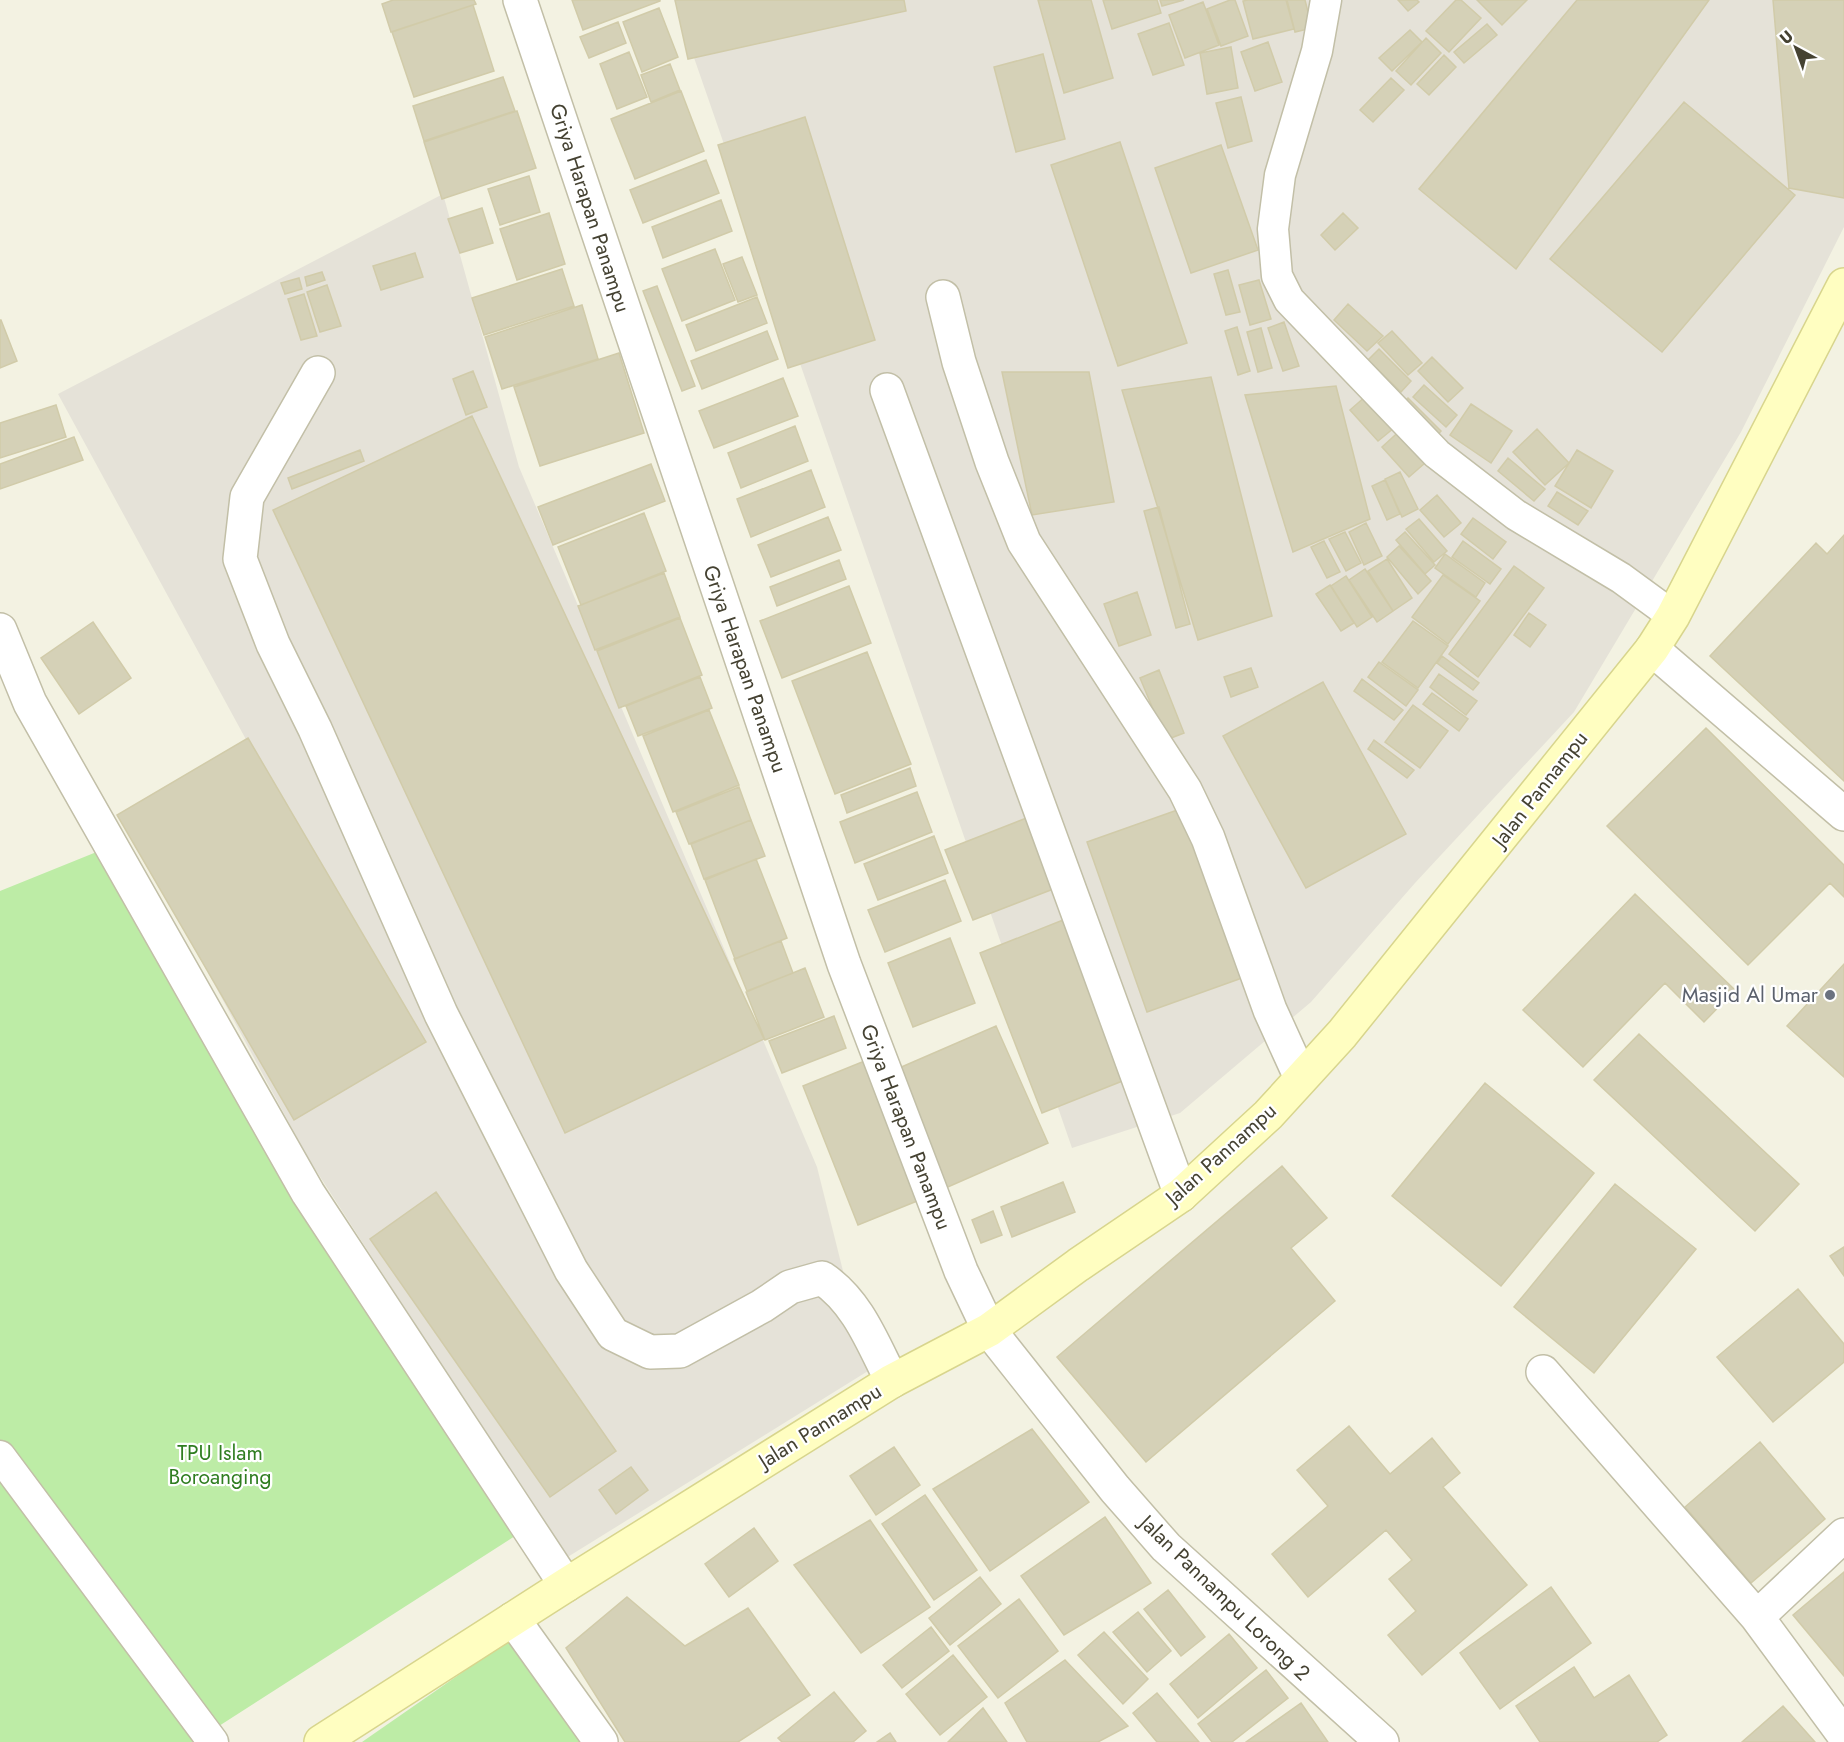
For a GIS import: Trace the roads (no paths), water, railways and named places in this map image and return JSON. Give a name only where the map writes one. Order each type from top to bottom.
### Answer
[{"type":"main road","name":"Jalan Pannampu","points":[[321,1742],[892,1381],[989,1330],[1078,1265],[1181,1195],[1268,1115],[1341,1034],[1451,901],[1652,649],[1673,616],[1844,285]]},
{"type":"street","name":"Griya Harapan Panampu","points":[[520,0],[844,964],[961,1271],[989,1330]]},
{"type":"street","points":[[943,297],[959,362],[981,429],[1024,542],[1185,790],[1208,838],[1270,1010],[1302,1078]]},
{"type":"street","points":[[318,373],[247,497],[240,559],[273,644],[351,809],[441,1014],[571,1270],[613,1334],[650,1352],[680,1351],[762,1306],[790,1287],[822,1278],[841,1292],[859,1316],[892,1381]]},
{"type":"street","points":[[887,390],[1181,1195]]},
{"type":"street","points":[[0,630],[30,704],[308,1193],[566,1585]]},
{"type":"street","points":[[1652,649],[1844,814]]},
{"type":"street","name":"Jalan Pannampu Lorong 2","points":[[989,1330],[1115,1489],[1166,1547],[1382,1742]]},
{"type":"street","points":[[1543,1372],[1757,1617],[1844,1735]]},
{"type":"street","points":[[1757,1617],[1844,1535]]},
{"type":"street","points":[[513,1619],[601,1742]]},
{"type":"lane","points":[[1326,0],[1317,51],[1280,175],[1274,229],[1277,276],[1289,300],[1437,454],[1516,515],[1622,578],[1673,616]]},
{"type":"lane","points":[[0,1456],[213,1742]]},
{"type":"place","name":"Masjid Al Umar","points":[[1830,995]]},
{"type":"park label","name":"TPU Islam Boroanging","points":[[220,1465]]}]
